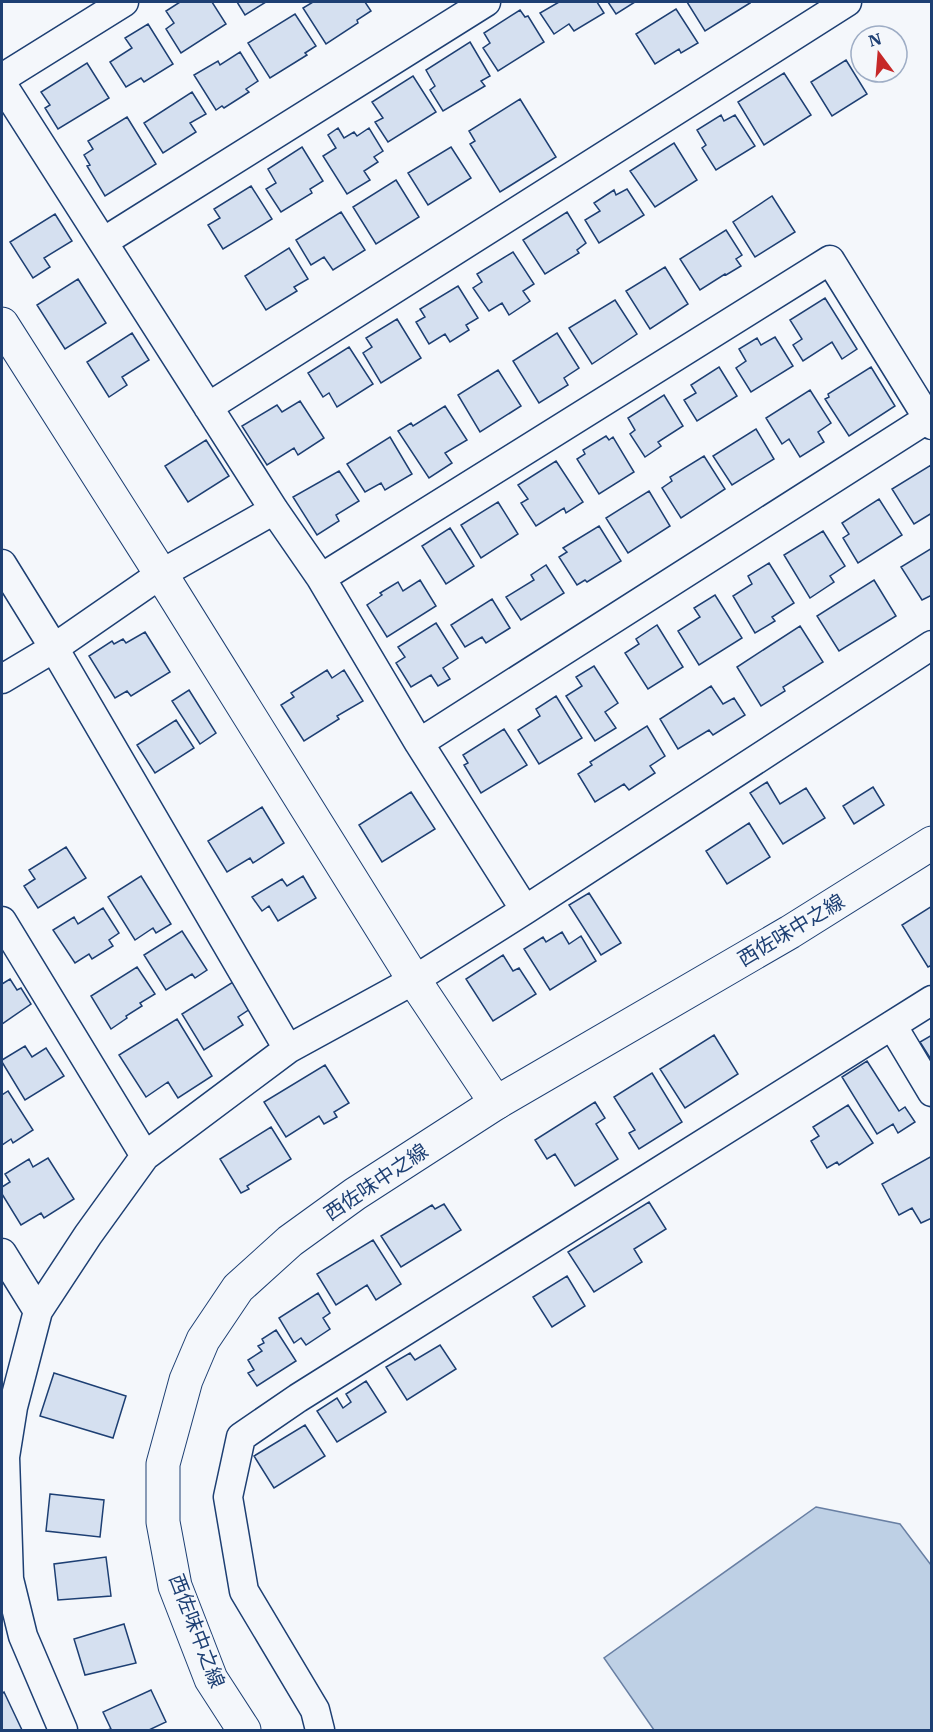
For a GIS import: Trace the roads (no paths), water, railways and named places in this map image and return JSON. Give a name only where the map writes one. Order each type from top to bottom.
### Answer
[{"type":"main road","points":[[2,324],[414,980],[496,1103]]},
{"type":"main road","name":"西佐味中之線","points":[[244,1731],[211,1679],[175,1586],[163,1522],[163,1464],[186,1380],[203,1340],[238,1288],[290,1241],[355,1194],[496,1103],[780,938],[932,843]]},
{"type":"street","points":[[2,78],[124,2]]},
{"type":"street","points":[[103,242],[486,2]]},
{"type":"street","points":[[208,407],[847,2]]},
{"type":"street","points":[[2,84],[274,510],[321,578],[419,743],[525,910]]},
{"type":"street","points":[[321,578],[830,260],[929,422],[419,743]]},
{"type":"street","points":[[2,679],[54,648],[161,574],[274,510]]},
{"type":"street","points":[[2,564],[54,648],[288,1049]]},
{"type":"street","points":[[63,1731],[22,1636],[9,1579],[3,1457],[13,1407],[38,1311],[88,1235],[145,1156],[288,1049],[414,980],[932,645]]},
{"type":"street","points":[[2,921],[145,1156]]},
{"type":"street","points":[[320,1731],[315,1710],[244,1590],[228,1497],[241,1437],[308,1391],[932,1000]]},
{"type":"street","points":[[892,1025],[932,1092]]},
{"type":"street","points":[[2,1253],[38,1311]]},
{"type":"water","points":[[816,1507],[900,1524],[931,1565],[931,1730],[654,1730],[604,1658]]}]
